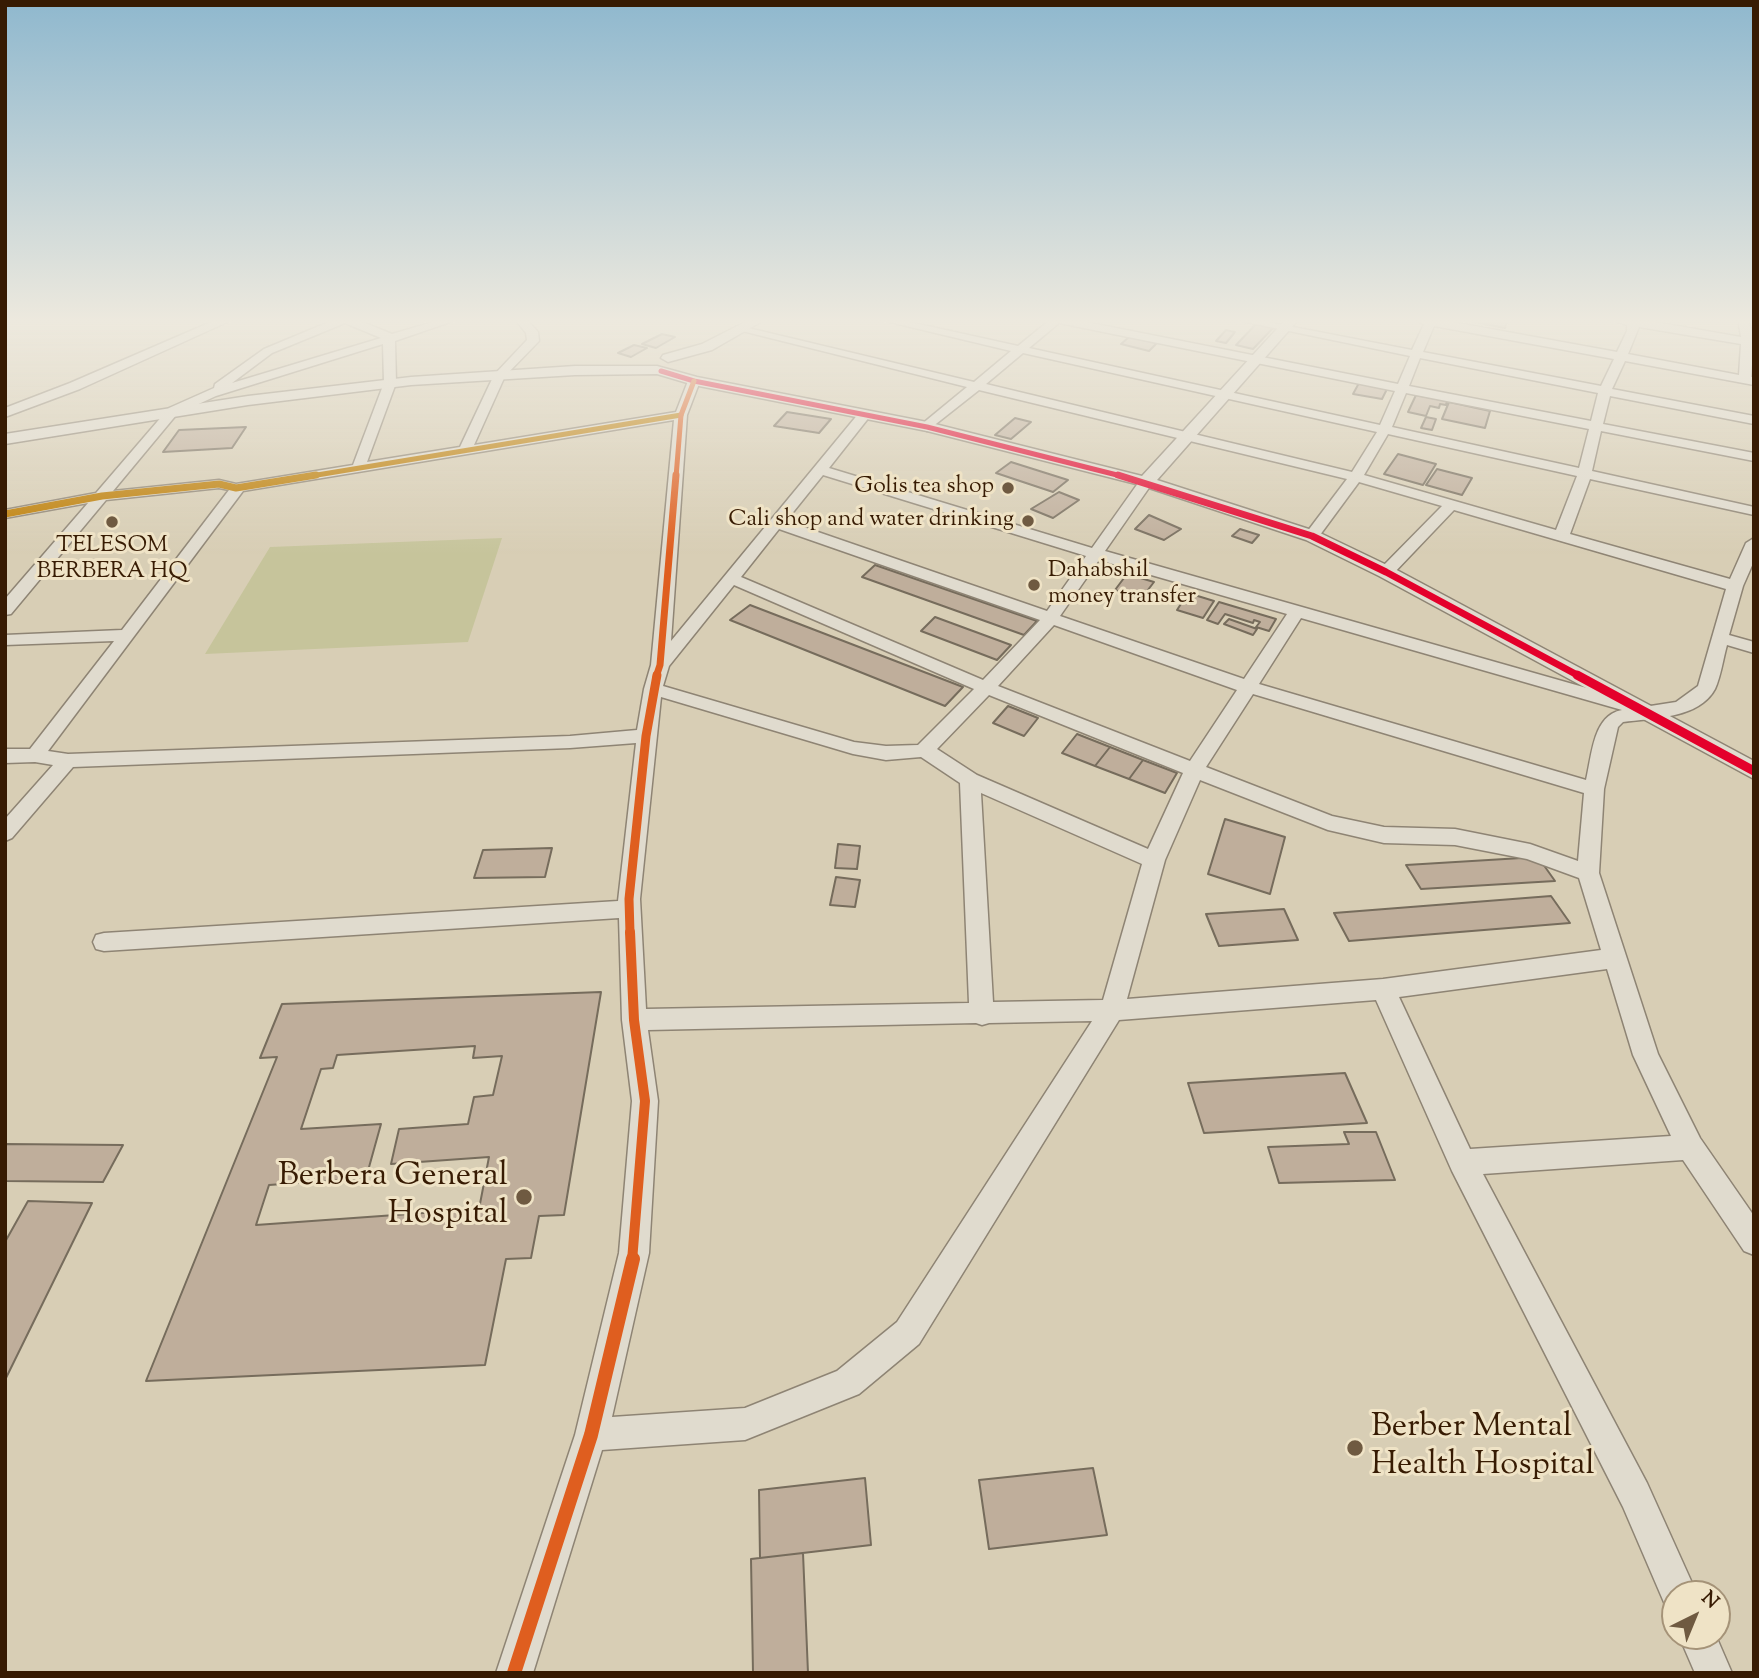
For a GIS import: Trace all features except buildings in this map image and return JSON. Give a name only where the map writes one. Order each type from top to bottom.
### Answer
[{"type":"street","points":[[5,413],[46,397]]},
{"type":"street","points":[[5,610],[173,411],[203,397]]},
{"type":"street","points":[[5,439],[173,411],[279,397]]},
{"type":"street","points":[[358,469],[385,397]]},
{"type":"street","points":[[466,449],[490,397]]},
{"type":"street","points":[[514,1673],[591,1435],[634,1253],[645,1101],[634,1020],[630,909],[636,813],[653,689],[660,665],[683,397]]},
{"type":"street","points":[[792,397],[864,416],[927,427],[1146,482],[1312,536],[1386,572],[1754,771]]},
{"type":"street","points":[[927,427],[964,397]]},
{"type":"street","points":[[1023,397],[1356,477],[1562,534],[1735,586]]},
{"type":"street","points":[[653,689],[853,748],[886,754],[924,750],[987,688],[1050,619],[1146,482],[1226,397]]},
{"type":"street","points":[[1227,397],[1754,512]]},
{"type":"street","points":[[1312,536],[1356,477],[1384,431],[1397,397]]},
{"type":"street","points":[[1444,397],[1754,457]]},
{"type":"street","points":[[1562,534],[1584,475],[1603,397]]},
{"type":"street","points":[[1641,397],[1754,420]]},
{"type":"street","points":[[5,514],[102,496],[219,484],[236,488],[681,415]]},
{"type":"street","points":[[660,665],[864,416]]},
{"type":"street","points":[[821,470],[1097,554],[1648,712]]},
{"type":"street","points":[[35,755],[130,635],[235,495],[236,488]]},
{"type":"street","points":[[1386,572],[1452,504]]},
{"type":"street","points":[[777,523],[1248,687],[1594,789]]},
{"type":"street","points":[[1754,543],[1735,586],[1706,688],[1694,701],[1681,707],[1617,717],[1609,725],[1594,789],[1588,873],[1646,1055],[1690,1147],[1754,1241]]},
{"type":"street","points":[[733,579],[987,688],[1328,823],[1384,835],[1455,837],[1530,852],[1588,873]]},
{"type":"street","points":[[591,1435],[745,1424],[848,1383],[908,1333],[1112,1010],[1154,860],[1194,771],[1298,610]]},
{"type":"street","points":[[5,640],[130,635]]},
{"type":"street","points":[[1720,638],[1754,648]]},
{"type":"street","points":[[5,756],[35,755],[68,761],[570,742],[646,736]]},
{"type":"street","points":[[924,750],[970,780],[1154,860]]},
{"type":"street","points":[[5,833],[68,761]]},
{"type":"street","points":[[970,780],[982,1015]]},
{"type":"street","points":[[104,942],[630,909]]},
{"type":"street","points":[[634,1020],[982,1015],[1112,1010],[1383,989],[1616,958]]},
{"type":"street","points":[[1383,989],[1462,1162],[1635,1495],[1673,1580]]},
{"type":"street","points":[[1462,1162],[1690,1147]]},
{"type":"street","points":[[1704,1650],[1714,1673]]},
{"type":"shaded area","points":[[502,538],[468,642],[205,654],[270,547]]},
{"type":"transit line","points":[[514,1673],[591,1435],[634,1253],[645,1101],[634,1020],[629,899],[646,736],[653,689],[660,665],[681,415],[688,397]]},
{"type":"transit line","points":[[777,397],[927,427],[1146,482],[1312,536],[1386,572],[1754,771]]},
{"type":"transit line","points":[[5,514],[102,496],[219,484],[236,488],[681,415]]},
{"type":"place","name":"Golis tea shop","points":[[1008,488]]},
{"type":"place","name":"Cali shop and water drinking","points":[[1028,521]]},
{"type":"place","name":"TELESOM BERBERA HQ","points":[[112,522]]},
{"type":"place","name":"Dahabshil money transfer","points":[[1034,585]]},
{"type":"place","name":"Berbera General Hospital","points":[[524,1197]]},
{"type":"place","name":"Berber Mental Health Hospital","points":[[1355,1448]]}]
